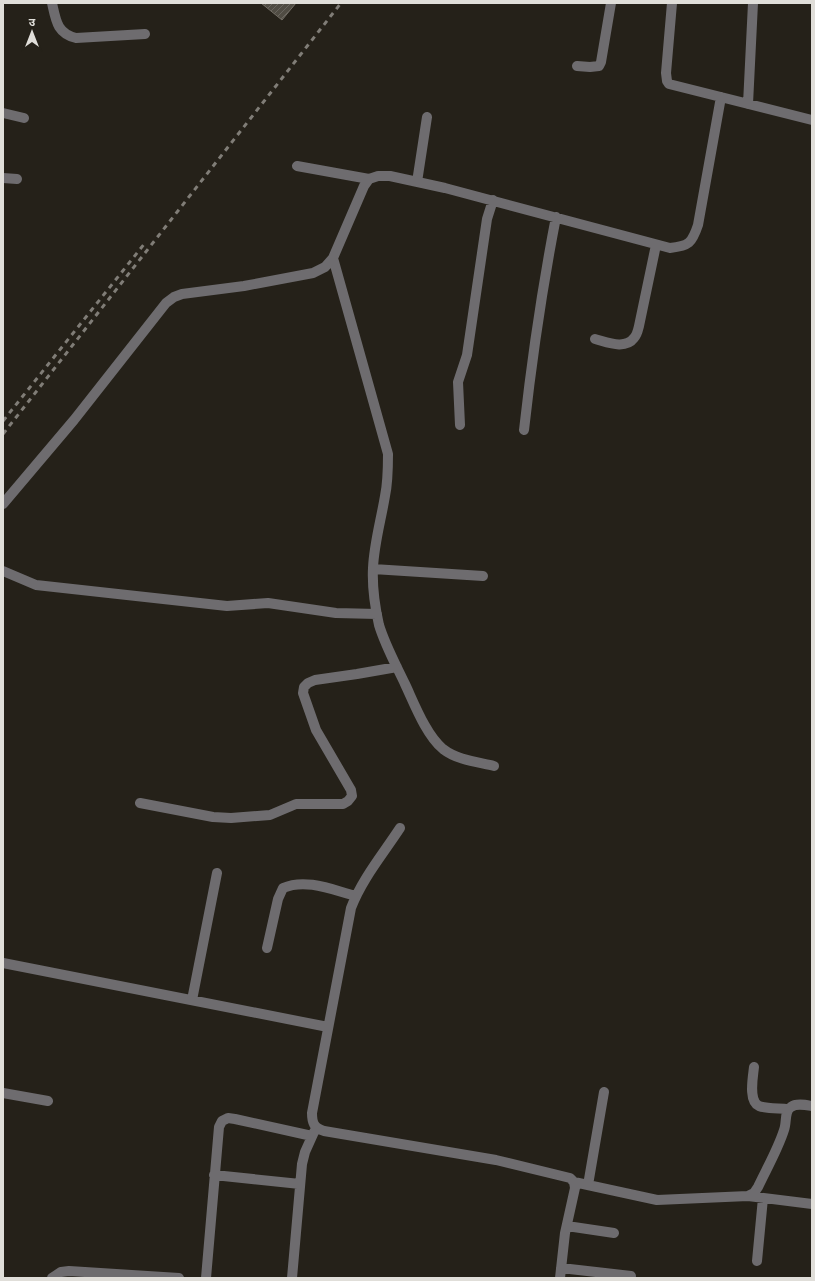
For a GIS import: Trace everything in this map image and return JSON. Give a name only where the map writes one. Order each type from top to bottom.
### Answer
[{"type":"street","points":[[52,3],[59,26],[65,34],[69,36],[76,38],[145,34]]},
{"type":"street","points":[[577,66],[595,67],[601,62],[611,3]]},
{"type":"street","points":[[672,3],[666,74],[667,81],[674,86],[812,120]]},
{"type":"street","points":[[748,104],[753,3]]},
{"type":"street","points":[[297,166],[369,179],[378,176],[390,176],[493,200],[656,245],[670,248],[681,247],[689,244],[698,225],[720,97]]},
{"type":"street","points":[[3,113],[24,118]]},
{"type":"street","points":[[417,182],[427,117]]},
{"type":"street","points":[[3,178],[17,179]]},
{"type":"street","points":[[3,504],[60,438],[163,308],[174,297],[182,294],[244,286],[313,273],[325,267],[333,258],[360,195],[369,179]]},
{"type":"street","points":[[460,425],[458,382],[467,355],[487,219],[493,200]]},
{"type":"street","points":[[524,430],[542,286],[556,217]]},
{"type":"street","points":[[595,339],[618,345],[625,344],[634,338],[639,326],[656,245]]},
{"type":"street","points":[[333,258],[388,454],[388,474],[374,551],[373,569],[374,600],[380,626],[421,718],[436,742],[443,749],[459,757],[494,766]]},
{"type":"street","points":[[373,569],[483,576]]},
{"type":"street","points":[[3,571],[36,585],[227,606],[268,603],[336,613],[377,614]]},
{"type":"street","points":[[140,803],[213,817],[231,818],[270,815],[296,804],[343,804],[352,796],[351,790],[316,730],[303,693],[304,687],[308,683],[315,680],[397,667]]},
{"type":"street","points":[[292,1278],[300,1184],[305,1152],[314,1132],[312,1113],[351,908],[356,896],[400,828]]},
{"type":"street","points":[[192,1000],[217,872]]},
{"type":"street","points":[[267,948],[278,899],[283,888],[289,885],[311,885],[356,896]]},
{"type":"street","points":[[3,963],[328,1027]]},
{"type":"street","points":[[754,1067],[752,1095],[754,1101],[759,1106],[788,1110]]},
{"type":"street","points":[[588,1185],[604,1092]]},
{"type":"street","points":[[3,1093],[48,1101]]},
{"type":"street","points":[[748,1196],[754,1193],[758,1187],[779,1142],[785,1129],[788,1110],[792,1106],[812,1106]]},
{"type":"street","points":[[206,1278],[219,1127],[222,1121],[228,1118],[314,1132],[331,1132],[496,1160],[570,1178],[574,1182],[657,1200],[748,1196],[812,1204]]},
{"type":"street","points":[[214,1175],[300,1184]]},
{"type":"street","points":[[574,1182],[575,1188],[567,1226],[561,1273],[631,1276]]},
{"type":"street","points":[[757,1261],[763,1198]]},
{"type":"street","points":[[567,1226],[614,1233]]},
{"type":"street","points":[[52,1278],[61,1272],[69,1271],[179,1278]]},
{"type":"building","points":[[261,3],[296,3],[282,20]]},
{"type":"railway","points":[[3,434],[341,3]]},
{"type":"railway","points":[[3,421],[145,243]]}]
